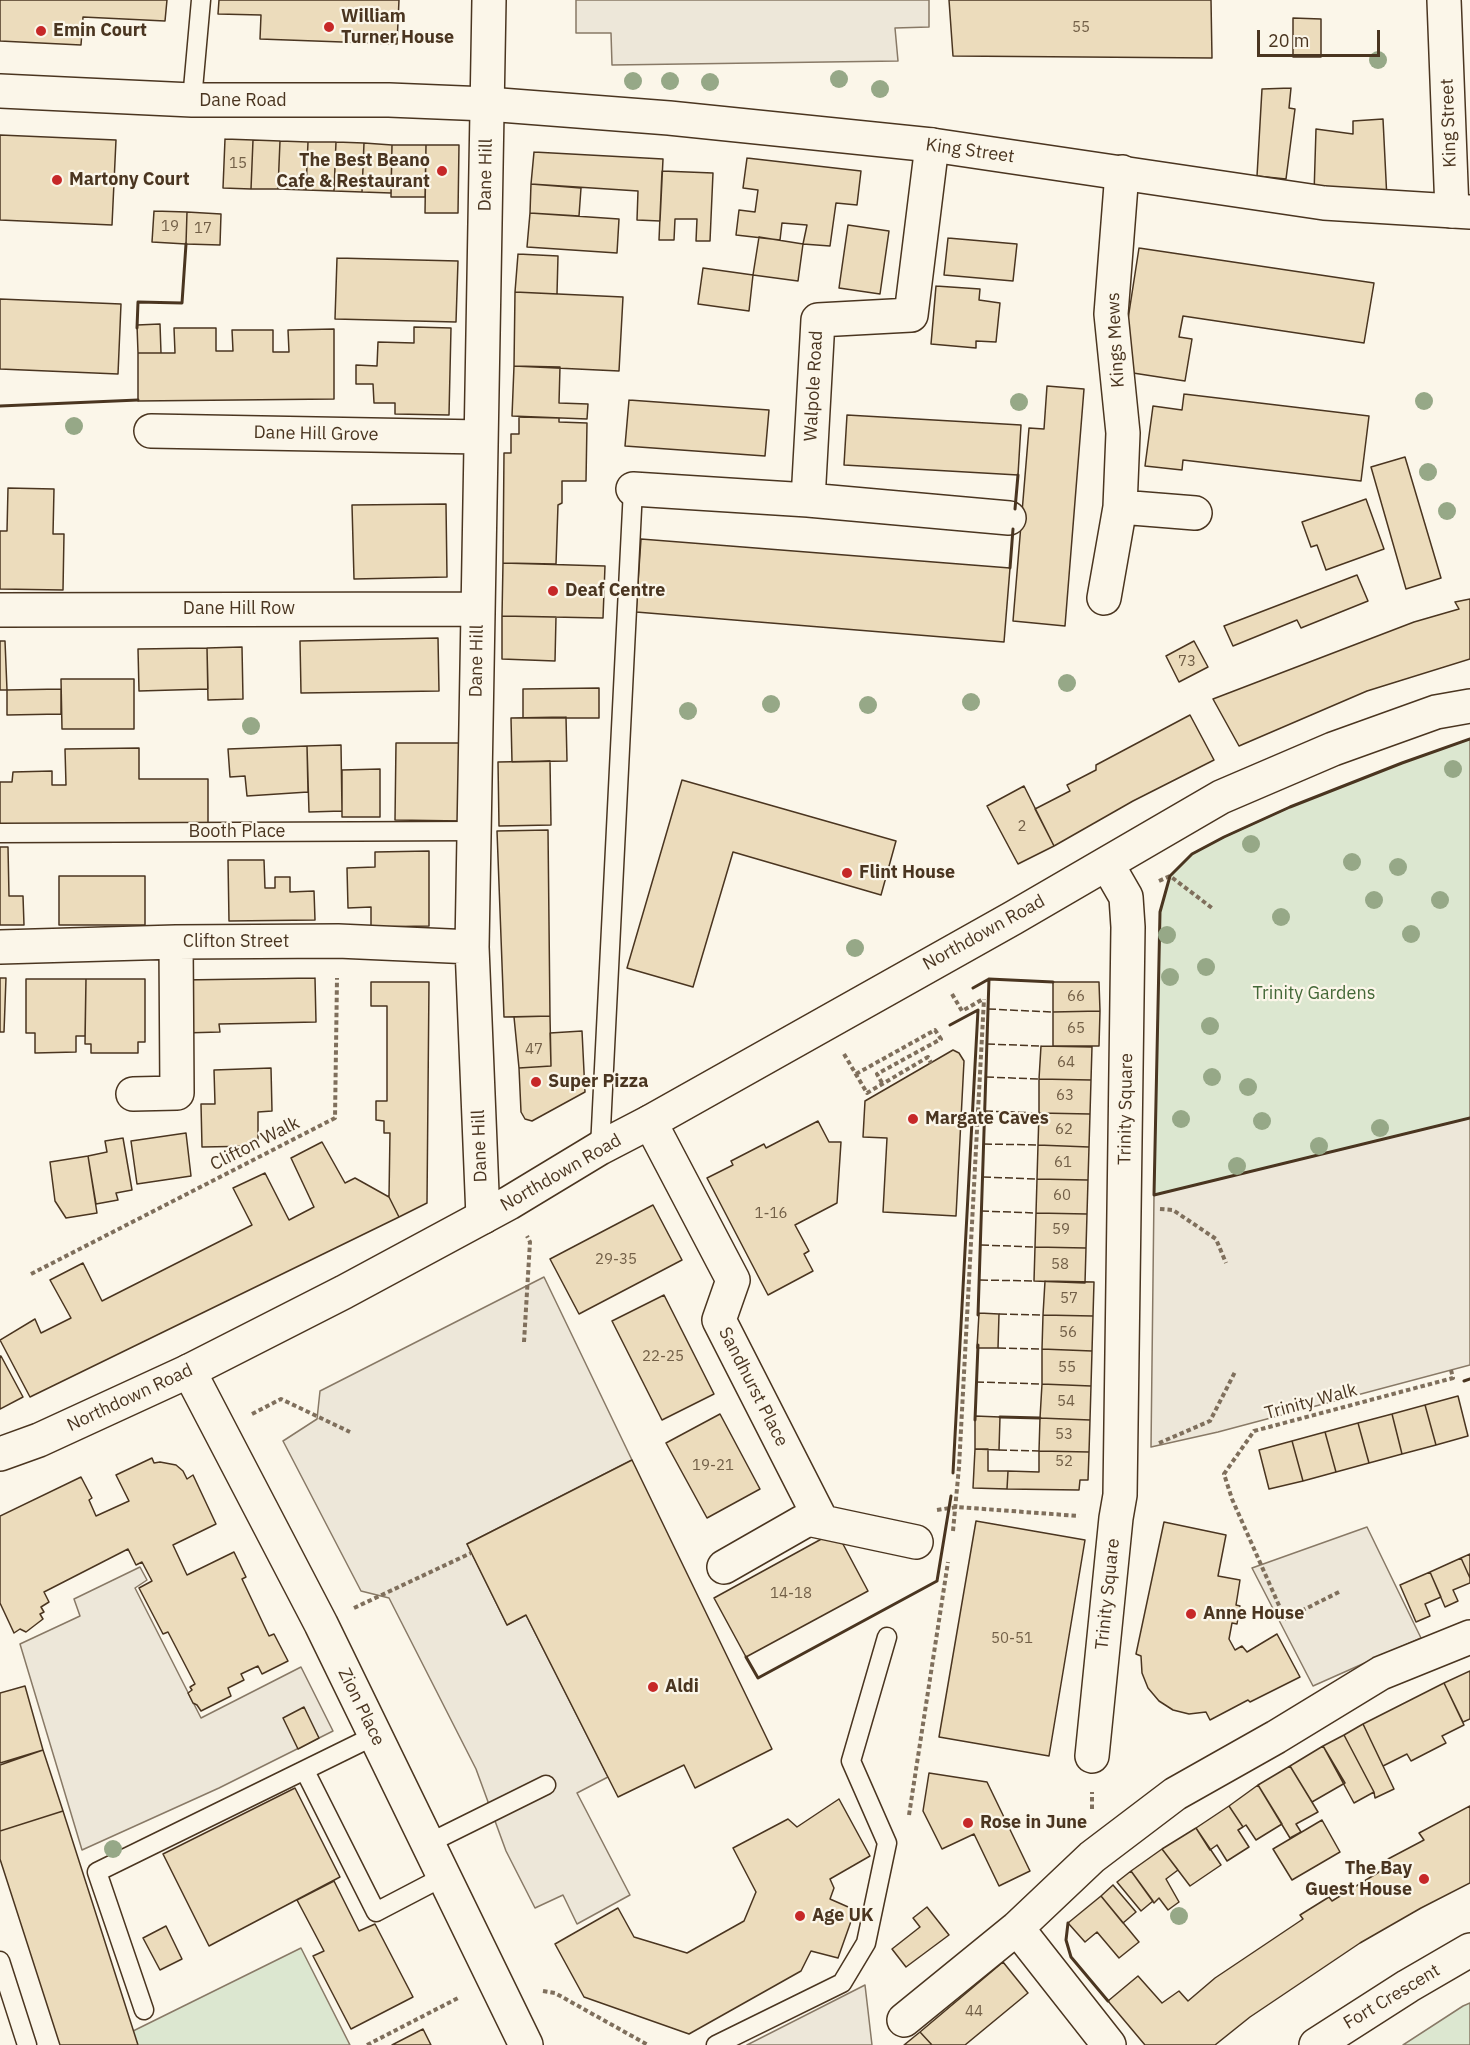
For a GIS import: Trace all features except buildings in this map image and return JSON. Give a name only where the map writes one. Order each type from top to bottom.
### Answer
[{"type":"street","name":"Dane Hill","points":[[489,0],[472,946],[496,1210]]},
{"type":"street","name":"King Street","points":[[487,104],[669,118],[932,145],[1324,203],[1461,212],[1444,0]]},
{"type":"street","name":"Dane Road","points":[[0,91],[192,100],[388,100],[487,104]]},
{"type":"street","name":"Walpole Road","points":[[808,500],[818,320],[911,315],[932,145]]},
{"type":"street","name":"Kings Mews","points":[[1104,598],[1120,507],[1123,433],[1111,314],[1122,172]]},
{"type":"street","name":"Dane Hill Grove","points":[[151,431],[481,437]]},
{"type":"street","points":[[633,489],[808,500],[1009,518]]},
{"type":"street","points":[[1120,507],[1195,513]]},
{"type":"street","name":"Dane Hill Row","points":[[0,610],[478,609]]},
{"type":"street","points":[[1107,864],[1221,797],[1333,749],[1436,712],[1470,706]]},
{"type":"street","name":"Northdown Road","points":[[0,1454],[39,1440],[189,1371],[344,1292],[496,1210],[600,1148],[1107,864]]},
{"type":"street","name":"Trinity Square","points":[[1092,1756],[1120,1495],[1129,966],[1126,897],[1107,864]]},
{"type":"street","name":"Clifton Street","points":[[0,947],[176,942],[338,941],[472,946]]},
{"type":"street","points":[[134,1094],[177,1093],[176,942]]},
{"type":"street","name":"Sandhurst Place","points":[[650,1122],[733,1280],[719,1320],[822,1522]]},
{"type":"street","name":"Zion Place","points":[[189,1371],[321,1624],[526,2045]]},
{"type":"street","points":[[724,1567],[808,1519],[916,1542]]},
{"type":"street","points":[[904,2020],[1017,1928],[1092,1857],[1175,1794],[1381,1674],[1470,1637]]},
{"type":"street","points":[[1017,1928],[1109,2045]]},
{"type":"street","name":"Fort Crescent","points":[[1316,2045],[1398,1992],[1470,1950]]},
{"type":"lane","points":[[192,100],[201,0]]},
{"type":"lane","points":[[600,1148],[633,489]]},
{"type":"lane","name":"Booth Place","points":[[0,833],[474,831]]},
{"type":"lane","points":[[716,2045],[842,1983],[866,1943],[887,1843],[850,1761],[887,1637]]},
{"type":"lane","points":[[144,2010],[97,1872],[376,1736]]},
{"type":"lane","points":[[305,1771],[376,1912],[443,1877]]},
{"type":"lane","points":[[427,1844],[546,1785]]},
{"type":"lane","points":[[0,1961],[27,2045]]},
{"type":"path","points":[[1126,897],[1170,876],[1212,908]]},
{"type":"path","name":"Clifton Walk","points":[[31,1274],[335,1118],[338,941]]},
{"type":"path","points":[[951,1542],[957,1507],[984,999],[962,1011]]},
{"type":"path","points":[[882,1083],[877,1074],[940,1039],[935,1030],[856,1074],[867,1093],[928,1057],[931,1063]]},
{"type":"path","points":[[1124,1206],[1173,1210],[1215,1239],[1226,1263]]},
{"type":"path","points":[[496,1210],[530,1242],[524,1342]]},
{"type":"path","name":"Trinity Walk","points":[[1339,1592],[1285,1618],[1232,1499],[1224,1474],[1254,1431],[1453,1378],[1451,1370]]},
{"type":"path","points":[[1120,1449],[1151,1447],[1210,1420],[1235,1372]]},
{"type":"path","points":[[249,1416],[281,1399],[350,1432]]},
{"type":"path","points":[[957,1507],[1116,1518]]},
{"type":"path","points":[[321,1624],[471,1553]]},
{"type":"path","points":[[908,1823],[950,1554]]},
{"type":"path","points":[[367,2045],[494,1980],[555,1993],[648,2045]]},
{"type":"green space","name":"Trinity Gardens","points":[[1470,739],[1470,1118],[1154,1195],[1160,912],[1170,876],[1192,854],[1224,837],[1290,807]]},
{"type":"green space","points":[[301,1948],[350,2045],[132,2045],[127,2034]]},
{"type":"green space","points":[[1470,2003],[1470,2045],[1403,2045],[1463,2006]]},
{"type":"shaded area","points":[[576,0],[929,0],[929,27],[895,28],[898,61],[612,65],[611,33],[576,33]]},
{"type":"shaded area","points":[[1470,1118],[1470,1365],[1218,1432],[1151,1447],[1154,1195]]},
{"type":"shaded area","points":[[544,1277],[632,1460],[467,1544],[507,1625],[526,1615],[608,1777],[577,1793],[630,1895],[577,1924],[563,1895],[535,1908],[506,1851],[476,1769],[389,1598],[361,1591],[283,1441],[317,1419],[320,1391]]},
{"type":"shaded area","points":[[1367,1527],[1421,1638],[1313,1686],[1252,1568]]},
{"type":"shaded area","points":[[140,1567],[147,1580],[135,1588],[201,1718],[301,1667],[333,1731],[219,1788],[82,1850],[20,1644],[80,1616],[74,1599]]},
{"type":"shaded area","points":[[865,1985],[872,2045],[747,2045]]},
{"type":"fence","points":[[988,1009],[1053,1012]]},
{"type":"fence","points":[[987,1044],[1041,1046]]},
{"type":"fence","points":[[986,1077],[1039,1079]]},
{"type":"fence","points":[[985,1111],[1039,1113]]},
{"type":"fence","points":[[984,1144],[1038,1145]]},
{"type":"fence","points":[[983,1177],[1037,1179]]},
{"type":"fence","points":[[981,1211],[1036,1213]]},
{"type":"fence","points":[[981,1245],[1035,1247]]},
{"type":"fence","points":[[980,1280],[1034,1281]]},
{"type":"fence","points":[[999,1314],[1043,1315]]},
{"type":"fence","points":[[998,1348],[1042,1349]]},
{"type":"fence","points":[[976,1382],[1042,1384]]},
{"type":"fence","points":[[999,1450],[1039,1451]]},
{"type":"wall","points":[[137,328],[138,302],[182,303],[186,244]]},
{"type":"wall","points":[[0,406],[138,400]]},
{"type":"wall","points":[[1015,509],[1018,475]]},
{"type":"wall","points":[[1010,568],[1013,529]]},
{"type":"wall","points":[[1470,739],[1290,807],[1224,837],[1192,854],[1170,876],[1160,912],[1154,1195],[1470,1118]]},
{"type":"wall","points":[[973,988],[989,979],[1053,982]]},
{"type":"wall","points":[[978,1315],[989,979]]},
{"type":"wall","points":[[950,1025],[978,1010],[953,1473]]},
{"type":"wall","points":[[975,1420],[978,1345]]},
{"type":"wall","points":[[1464,1381],[1470,1379]]},
{"type":"wall","points":[[1000,1417],[1040,1418]]},
{"type":"wall","points":[[746,1657],[758,1678],[937,1581],[951,1496]]},
{"type":"wall","points":[[1068,1923],[1066,1940],[1071,1957],[1108,2001]]},
{"type":"place","name":"William Turner House","points":[[329,27]]},
{"type":"place","name":"Emin Court","points":[[41,31]]},
{"type":"place","name":"The Best Beano Cafe & Restaurant","points":[[442,171]]},
{"type":"place","name":"Martony Court","points":[[57,180]]},
{"type":"place","name":"Deaf Centre","points":[[553,591]]},
{"type":"place","name":"Flint House","points":[[847,873]]},
{"type":"place","name":"Super Pizza","points":[[536,1082]]},
{"type":"place","name":"Margate Caves","points":[[913,1119]]},
{"type":"place","name":"Anne House","points":[[1191,1614]]},
{"type":"place","name":"Aldi","points":[[653,1687]]},
{"type":"place","name":"Rose in June","points":[[968,1823]]},
{"type":"place","name":"The Bay Guest House","points":[[1424,1879]]},
{"type":"place","name":"Age UK","points":[[800,1916]]}]
